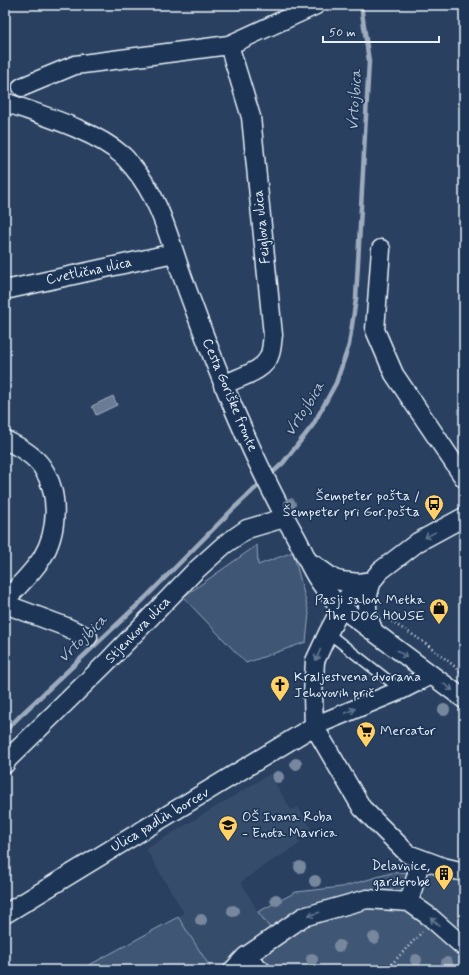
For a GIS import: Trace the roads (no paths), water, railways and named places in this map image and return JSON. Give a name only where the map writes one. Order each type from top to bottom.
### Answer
[{"type":"street","points":[[22,87],[75,65],[229,45],[316,5]]},
{"type":"street","name":"Feiglova ulica","points":[[224,385],[256,370],[263,365],[270,356],[273,335],[251,117],[229,45]]},
{"type":"street","name":"Cesta Goriške fronte","points":[[5,102],[84,132],[103,141],[122,155],[143,180],[155,198],[164,220],[174,253],[224,385],[257,460],[284,518],[320,582],[341,607],[464,699]]},
{"type":"street","points":[[381,249],[375,330],[394,374],[464,478]]},
{"type":"street","name":"Cvetlična ulica","points":[[5,290],[174,253]]},
{"type":"street","points":[[5,440],[15,444],[42,466],[49,479],[54,497],[52,531],[48,546],[41,558],[5,600]]},
{"type":"street","points":[[464,517],[418,542],[346,599],[315,661],[313,695],[314,726],[362,808],[408,854],[443,868],[464,872]]},
{"type":"street","name":"Stjenkova ulica","points":[[5,764],[8,759],[106,663],[194,572],[224,545],[247,529],[284,518]]},
{"type":"street","points":[[309,562],[334,579],[366,582]]},
{"type":"street","points":[[366,582],[368,594],[366,608],[368,618],[374,632]]},
{"type":"street","points":[[5,604],[64,626],[88,637]]},
{"type":"street","name":"Ulica padlih borcev","points":[[5,914],[314,726],[401,690],[431,675]]},
{"type":"street","points":[[409,902],[425,861]]},
{"type":"street","points":[[233,970],[245,957],[303,917],[367,899],[409,902],[433,920],[464,947]]},
{"type":"street","points":[[245,957],[261,970]]},
{"type":"lane","points":[[328,633],[401,690]]},
{"type":"waterway","name":"Vrtojbica","points":[[269,476],[283,463],[313,425],[336,383],[349,345],[356,299],[369,61],[361,5]]},
{"type":"waterway","name":"Vrtojbica","points":[[5,731],[144,599],[233,509],[262,482]]},
{"type":"place","name":"Šempeter pošta / Šempeter pri Gor.pošta","points":[[434,521]]},
{"type":"place","name":"Pasji salon Metka The DOG HOUSE","points":[[439,625]]},
{"type":"place","name":"Kraljestvena dvorana Jehovovih prič","points":[[280,702]]},
{"type":"place","name":"Mercator","points":[[366,748]]},
{"type":"place","name":"OŠ Ivana Roba - Enota Mavrica","points":[[228,842]]},
{"type":"place","name":"Delavnice, garderobe","points":[[444,891]]}]
